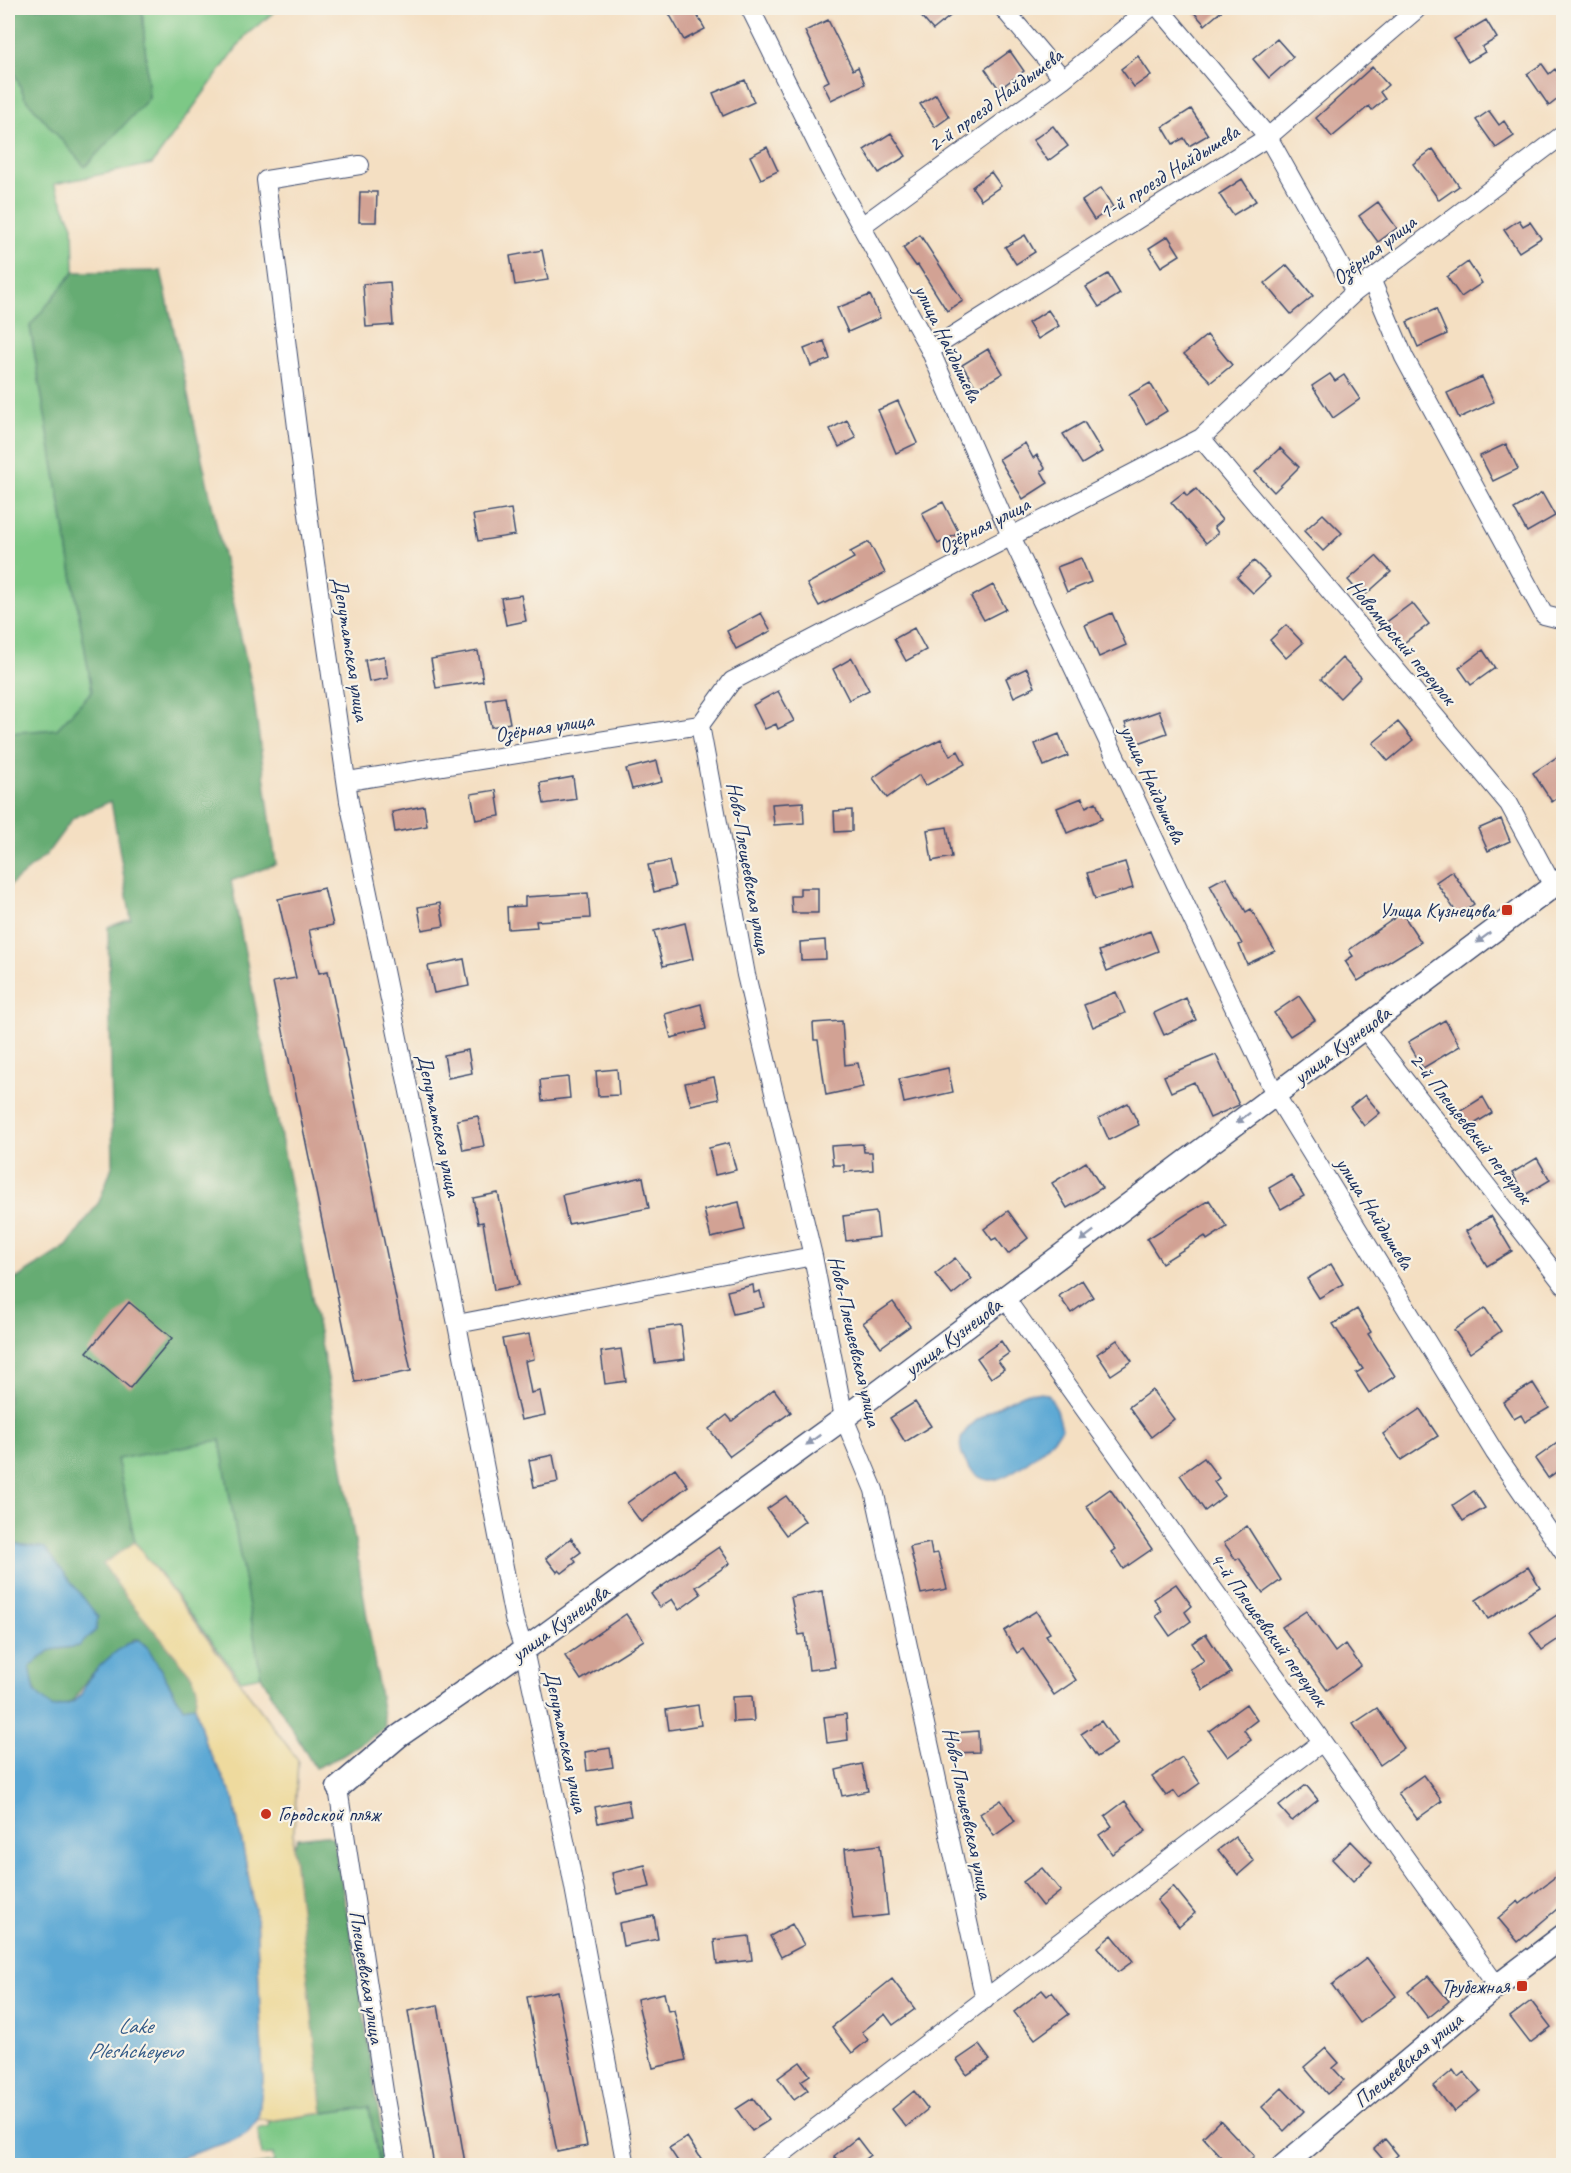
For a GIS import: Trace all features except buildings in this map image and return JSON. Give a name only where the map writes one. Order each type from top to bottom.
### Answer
[{"type":"street","name":"улица Найдышева","points":[[750,8],[830,170],[863,225],[930,350],[1011,536],[1275,1094],[1495,1453],[1563,1553]]},
{"type":"street","points":[[1004,8],[1063,79]]},
{"type":"street","name":"2-й проезд Найдышева","points":[[863,225],[1063,79],[1150,8]]},
{"type":"street","points":[[1159,8],[1268,136],[1355,291]]},
{"type":"street","name":"1-й проезд Найдышева","points":[[930,350],[1268,136],[1415,9]]},
{"type":"street","name":"Озёрная улица","points":[[348,781],[700,725],[732,681],[1201,438],[1355,291],[1563,134]]},
{"type":"street","name":"Депутатская улица","points":[[360,165],[266,180],[307,507],[348,781],[349,801],[457,1324],[512,1607],[524,1650],[568,1855],[626,2166]]},
{"type":"street","points":[[1371,279],[1404,357],[1544,615],[1563,620]]},
{"type":"street","name":"Новомирский переулок","points":[[1201,438],[1509,804],[1558,882]]},
{"type":"street","name":"Ново-Плещеевская улица","points":[[700,725],[746,975],[813,1256],[844,1418],[874,1490],[985,2000]]},
{"type":"street","name":"улица Кузнецова","points":[[338,1788],[399,1736],[524,1650],[844,1418],[1558,882]]},
{"type":"street","name":"2-й Плещеевский переулок","points":[[1364,1028],[1563,1285]]},
{"type":"street","points":[[457,1324],[813,1256]]},
{"type":"street","name":"4-й Плещеевский переулок","points":[[1005,1298],[1497,1986]]},
{"type":"street","points":[[766,2166],[1322,1742]]},
{"type":"street","name":"Плещеевская улица","points":[[338,1788],[397,2166]]},
{"type":"street","name":"Плещеевская улица","points":[[1283,2166],[1497,1986],[1563,1935]]},
{"type":"green space","points":[[8,8],[142,8],[149,98],[85,167],[25,98],[8,56]]},
{"type":"green space","points":[[142,8],[279,8],[246,35],[152,164],[54,184],[73,226],[74,272],[30,327],[92,691],[57,729],[8,733],[8,56],[25,98],[149,98]]},
{"type":"green space","points":[[161,271],[253,692],[276,864],[231,881],[331,1394],[385,1728],[342,1756],[315,1768],[261,1676],[220,1440],[117,1459],[135,1542],[103,1564],[192,1676],[197,1688],[195,1706],[183,1708],[148,1648],[139,1639],[128,1643],[100,1666],[90,1676],[74,1700],[53,1709],[47,1705],[36,1690],[30,1666],[51,1650],[79,1646],[96,1630],[45,1548],[8,1543],[8,1271],[16,1279],[67,1246],[99,1202],[113,1164],[108,927],[131,919],[111,801],[73,818],[46,855],[8,887],[8,733],[57,729],[92,691],[30,326],[74,272]]},
{"type":"green space","points":[[220,1440],[261,1676],[241,1680],[135,1542],[117,1459]]},
{"type":"green space","points":[[325,1835],[333,1838],[353,1944],[380,2122],[390,2165],[379,2165],[369,2107],[323,2113],[293,1847],[298,1838]]},
{"type":"green space","points":[[369,2107],[379,2165],[251,2166],[274,2162],[273,2154],[262,2155],[258,2129],[269,2126],[269,2121]]},
{"type":"sand","name":"Городской пляж","points":[[135,1542],[298,1760],[293,1847],[323,2113],[269,2121],[258,2119],[263,2081],[256,1915],[233,1797],[205,1743],[195,1706],[197,1688],[192,1676],[126,1597],[103,1564]]},
{"type":"water","points":[[1028,1392],[1048,1394],[1057,1410],[1062,1428],[1040,1452],[1018,1469],[997,1479],[989,1480],[977,1476],[969,1468],[962,1455],[961,1438],[968,1428],[983,1416]]},
{"type":"water","name":"Lake Pleshcheyevo","points":[[8,1543],[45,1548],[98,1617],[96,1630],[79,1646],[51,1650],[30,1666],[35,1692],[53,1708],[71,1703],[79,1697],[89,1678],[107,1660],[121,1648],[139,1640],[148,1648],[183,1708],[195,1706],[205,1743],[233,1797],[256,1915],[263,2081],[258,2119],[246,2134],[234,2140],[159,2165],[8,2165]]},
{"type":"place","name":"Улица Кузнецова","points":[[1507,910]]},
{"type":"place","name":"Городской пляж","points":[[266,1814]]},
{"type":"place","name":"Трубежная","points":[[1522,1986]]}]
